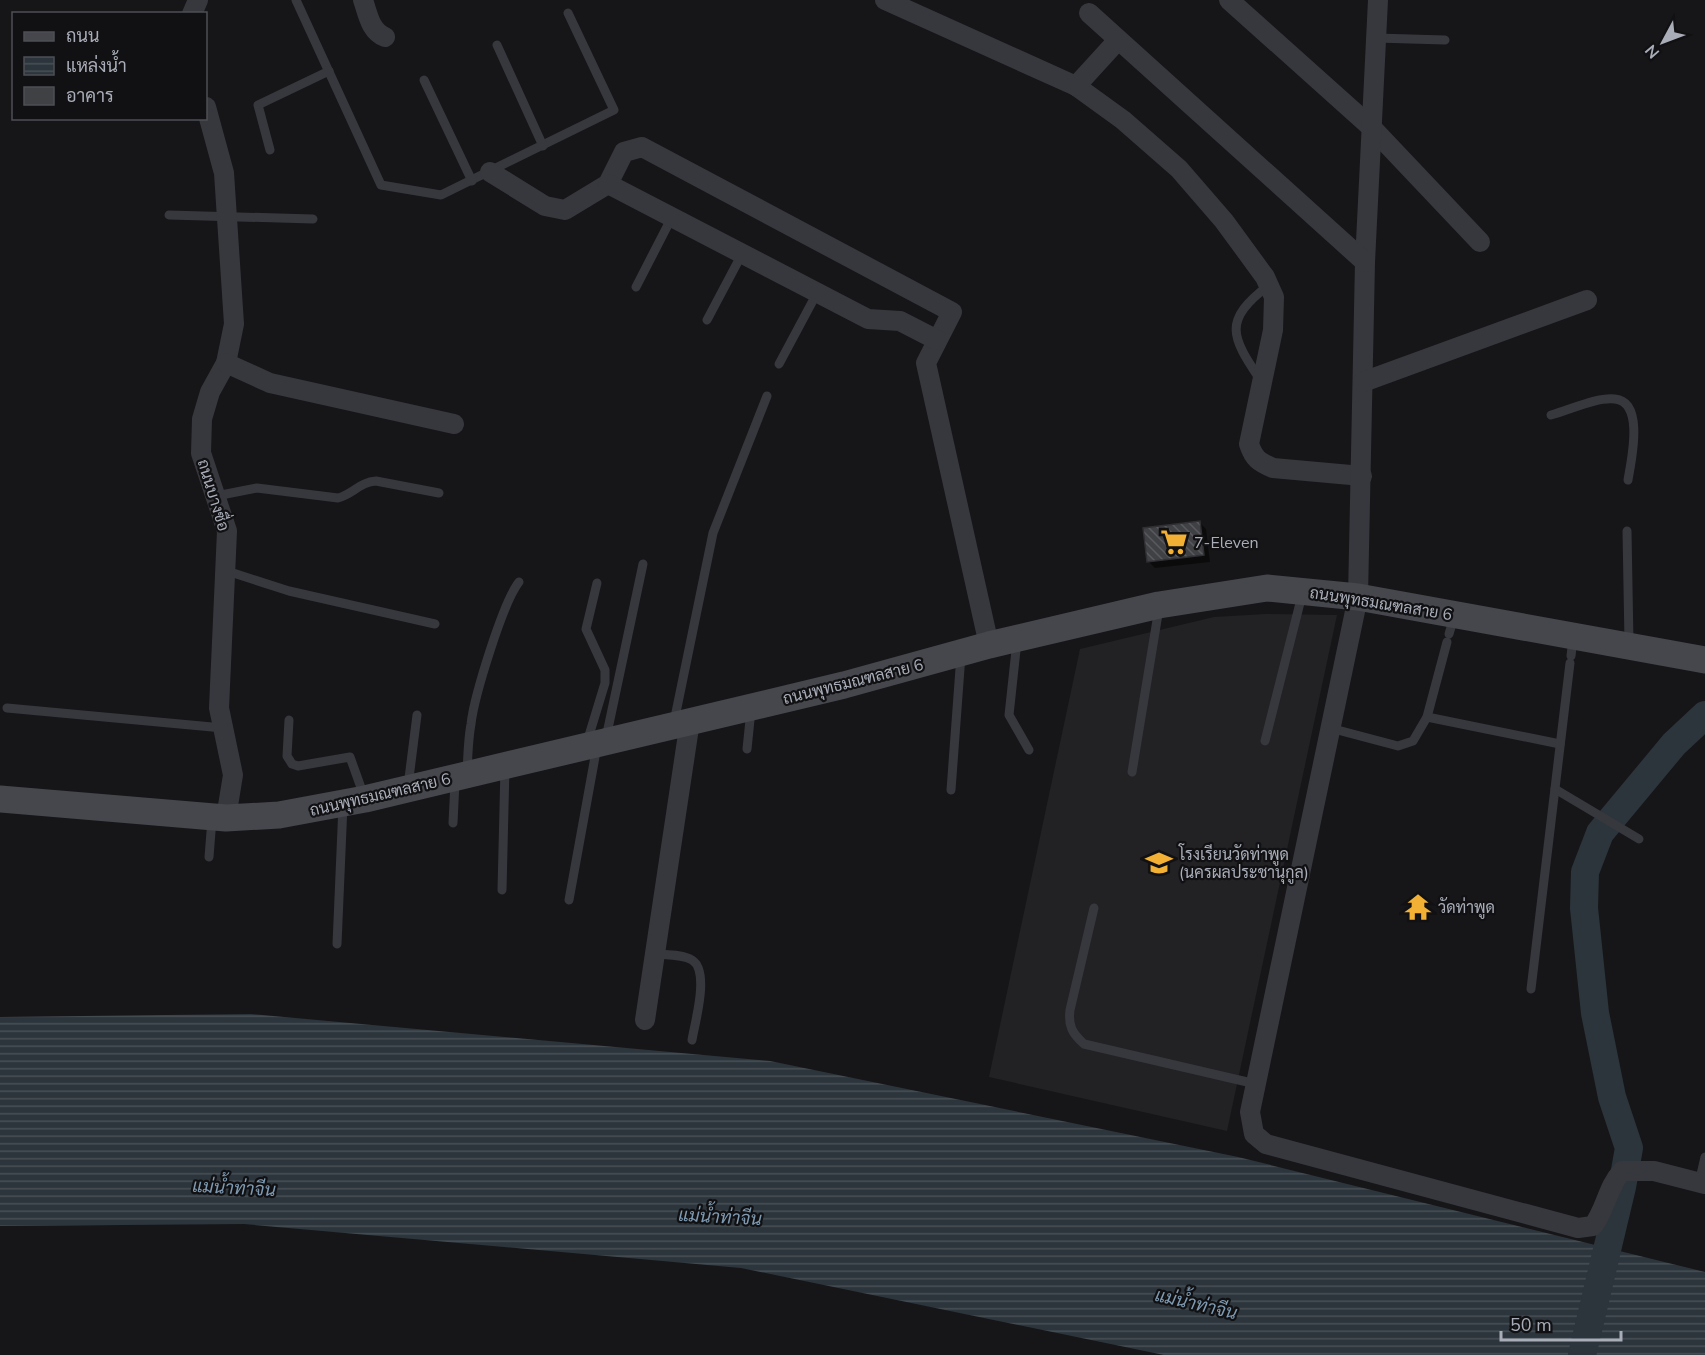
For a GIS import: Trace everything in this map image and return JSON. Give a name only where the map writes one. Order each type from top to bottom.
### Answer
[{"type":"main road","name":"ถนนพุทธมณฑลสาย 6","points":[[0,799],[219,817],[279,815],[354,801],[844,685],[961,652],[1159,605],[1267,588],[1358,597],[1450,630],[1571,652],[1629,645],[1705,660]]},
{"type":"street","points":[[363,0],[372,26],[377,34],[385,37]]},
{"type":"street","points":[[885,0],[1076,86],[1123,120],[1179,169],[1252,256],[1274,297],[1273,330],[1250,444],[1253,456],[1259,462],[1273,468],[1362,476]]},
{"type":"street","points":[[1229,0],[1372,128],[1480,242]]},
{"type":"street","points":[[1378,0],[1365,262],[1358,597],[1250,1112],[1254,1134],[1266,1144],[1578,1228],[1593,1226],[1602,1215],[1608,1192],[1622,1171],[1654,1171],[1702,1183]]},
{"type":"street","points":[[1089,13],[1365,262]]},
{"type":"street","points":[[1076,86],[1118,40]]},
{"type":"street","name":"ถนนบางซื่อ","points":[[207,111],[234,217],[234,324],[226,363],[210,392],[202,419],[201,453],[227,531],[227,571],[219,692],[233,776],[219,817]]},
{"type":"street","points":[[490,172],[545,206],[565,210],[608,184],[624,152],[642,147],[952,312],[926,363],[990,645]]},
{"type":"street","points":[[608,184],[868,320],[900,321],[937,340]]},
{"type":"street","points":[[1363,382],[1587,300]]},
{"type":"street","points":[[226,363],[270,383],[454,424]]},
{"type":"street","points":[[645,1020],[682,723]]},
{"type":"lane","points":[[296,0],[381,184],[441,195],[614,110],[568,13]]},
{"type":"lane","points":[[1376,38],[1446,40]]},
{"type":"lane","points":[[497,45],[543,146]]},
{"type":"lane","points":[[270,150],[258,105],[329,70]]},
{"type":"lane","points":[[424,80],[472,181]]},
{"type":"lane","points":[[169,215],[313,219]]},
{"type":"lane","points":[[636,287],[672,217]]},
{"type":"lane","points":[[707,320],[742,254]]},
{"type":"lane","points":[[1262,383],[1240,351],[1236,334],[1237,315],[1247,302],[1269,285]]},
{"type":"lane","points":[[779,363],[817,293]]},
{"type":"lane","points":[[682,723],[714,533],[767,396]]},
{"type":"lane","points":[[1551,415],[1608,399],[1619,399],[1630,408],[1634,424],[1628,480]]},
{"type":"lane","points":[[216,496],[245,488],[257,488],[338,498],[347,496],[366,482],[376,481],[439,493]]},
{"type":"lane","points":[[1627,531],[1629,645]]},
{"type":"lane","points":[[597,742],[643,564]]},
{"type":"lane","points":[[227,571],[289,591],[435,624]]},
{"type":"lane","points":[[453,824],[476,701],[509,598],[519,582]]},
{"type":"lane","points":[[569,900],[605,683],[605,670],[586,629],[597,583]]},
{"type":"lane","points":[[1265,741],[1303,590]]},
{"type":"lane","points":[[1132,772],[1159,605]]},
{"type":"lane","points":[[1330,728],[1398,746],[1413,741],[1427,717],[1450,630]]},
{"type":"lane","points":[[1017,638],[1009,715],[1029,750]]},
{"type":"lane","points":[[951,790],[961,652]]},
{"type":"lane","points":[[1531,989],[1571,652]]},
{"type":"lane","points":[[747,749],[751,706]]},
{"type":"lane","points":[[7,708],[224,728]]},
{"type":"lane","points":[[407,788],[417,715]]},
{"type":"lane","points":[[1427,717],[1560,744]]},
{"type":"lane","points":[[289,720],[288,756],[292,764],[350,757],[354,801],[337,944]]},
{"type":"lane","points":[[502,890],[506,765]]},
{"type":"lane","points":[[1555,789],[1639,839]]},
{"type":"lane","points":[[209,857],[219,817]]},
{"type":"lane","points":[[1094,908],[1068,1021],[1072,1033],[1084,1044],[1256,1084]]},
{"type":"lane","points":[[655,954],[687,958],[698,967],[701,982],[692,1040]]},
{"type":"lane","points":[[1702,1183],[1705,1157]]},
{"type":"shaded area","name":"โรงเรียนวัดท่าพูด (นครผลประชานุกูล)","points":[[1266,614],[1337,615],[1227,1131],[989,1077],[1080,649],[1214,617]]},
{"type":"water","name":"แม่น้ำท่าจีน","points":[[251,1014],[770,1061],[1238,1157],[1705,1272],[1705,1355],[1164,1355],[741,1268],[244,1224],[0,1226],[0,1017]]},
{"type":"building","name":"7-Eleven","points":[[1200,521],[1204,555],[1147,562],[1143,528]]},
{"type":"waterway","points":[[1582,1355],[1622,1187],[1629,1148],[1612,1097],[1595,1013],[1584,908],[1585,872],[1600,833],[1674,744],[1705,715]]},
{"type":"place","name":"7-Eleven","points":[[1174,542]]},
{"type":"place","name":"โรงเรียนวัดท่าพูด (นครผลประชานุกูล)","points":[[1159,863]]},
{"type":"place","name":"วัดท่าพูด","points":[[1418,907]]}]
